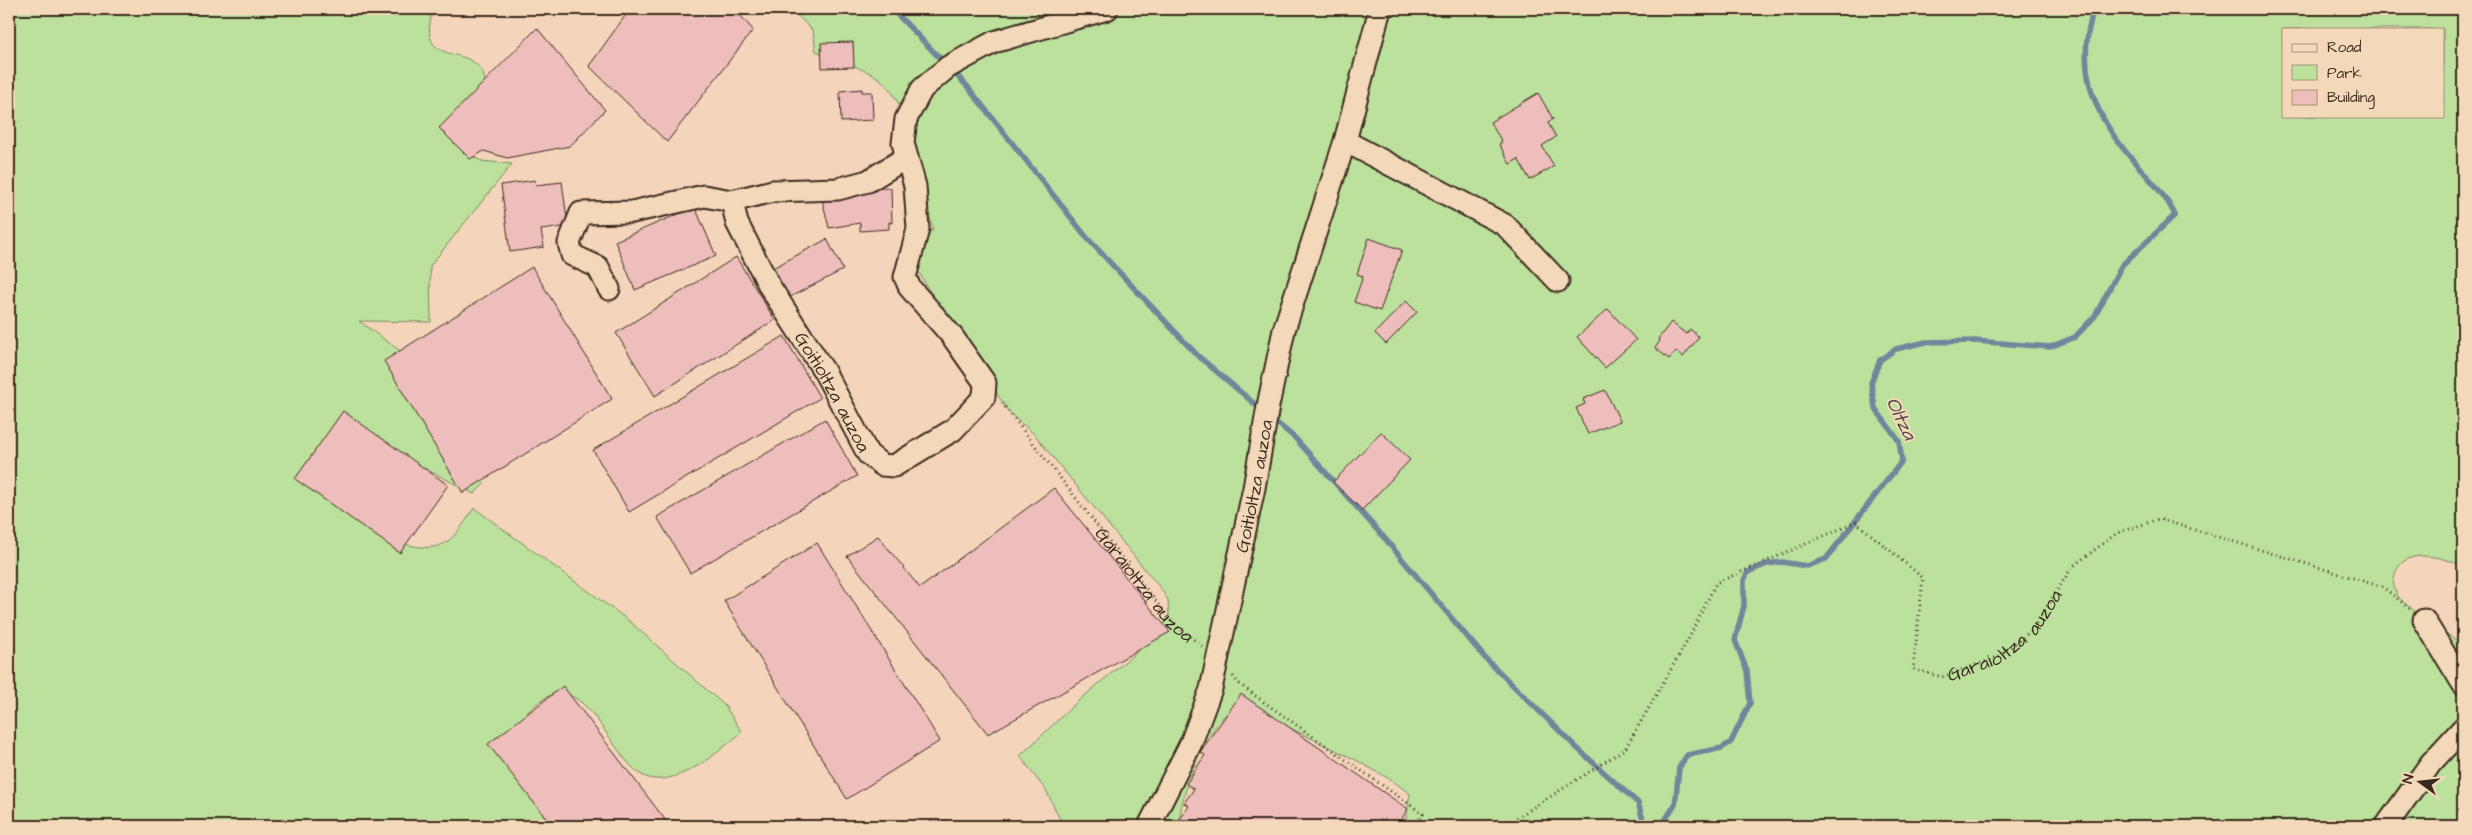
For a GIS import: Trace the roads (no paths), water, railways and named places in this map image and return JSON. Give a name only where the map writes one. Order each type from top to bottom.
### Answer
[{"type":"street","points":[[609,289],[598,268],[572,255],[569,243],[581,213],[632,212],[704,196],[732,201],[773,191],[838,189],[868,181],[907,157],[903,144],[906,119],[922,89],[948,67],[994,42],[1107,9]]},
{"type":"street","name":"Goitioltza auzoa","points":[[1149,826],[1191,743],[1211,689],[1252,498],[1284,330],[1345,141],[1380,9]]},
{"type":"street","points":[[1345,141],[1505,225],[1558,281]]},
{"type":"street","name":"Goitioltza auzoa","points":[[732,201],[737,222],[770,287],[824,372],[868,454],[882,465],[894,466],[953,430],[984,396],[985,383],[952,336],[910,288],[905,277],[918,229],[915,186],[907,157]]},
{"type":"street","points":[[2424,620],[2463,684]]},
{"type":"street","points":[[2386,826],[2431,762],[2463,728]]},
{"type":"waterway","points":[[892,9],[967,86],[1088,239],[1197,355],[1263,411]]},
{"type":"waterway","name":"Oltza","points":[[1661,826],[1675,805],[1679,768],[1687,755],[1722,748],[1731,742],[1750,703],[1747,671],[1735,640],[1744,606],[1744,580],[1748,572],[1767,564],[1782,562],[1807,566],[1826,559],[1902,461],[1899,441],[1875,408],[1871,383],[1880,360],[1896,349],[1926,342],[1975,341],[2050,347],[2075,337],[2095,316],[2122,265],[2175,215],[2159,190],[2126,152],[2103,119],[2095,102],[2090,84],[2086,48],[2094,9]]},
{"type":"waterway","points":[[1271,418],[1295,438],[1387,541],[1485,658],[1577,748],[1638,803],[1645,826]]}]
